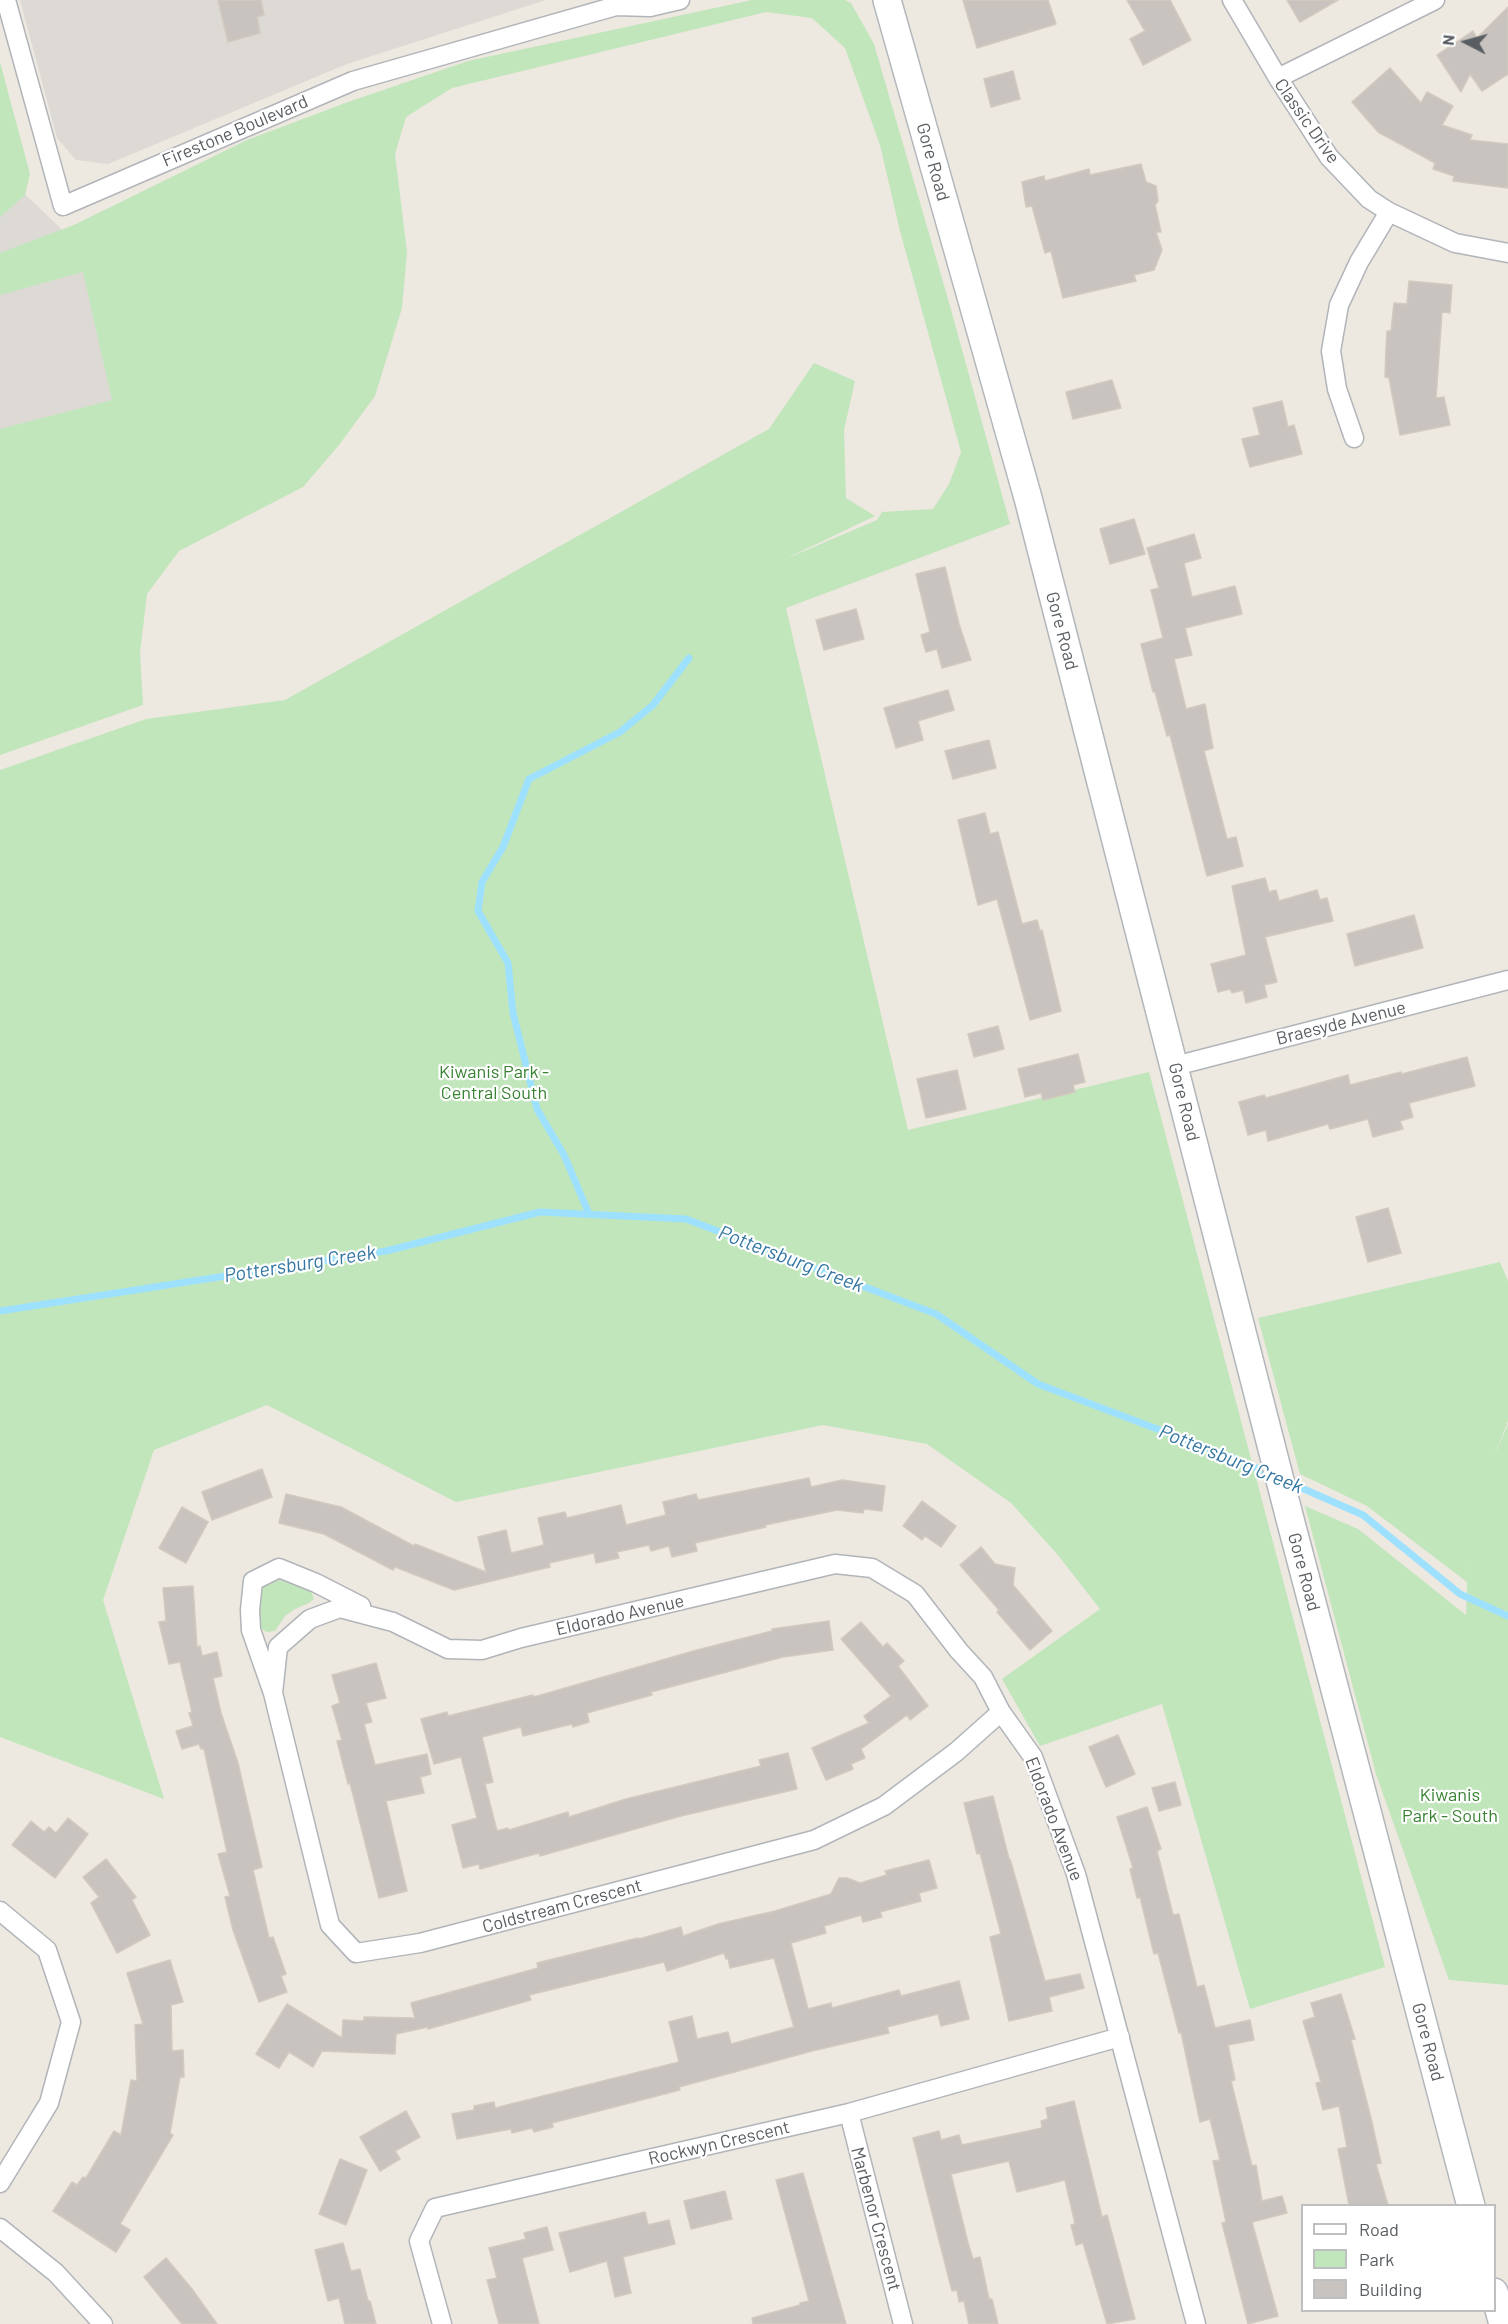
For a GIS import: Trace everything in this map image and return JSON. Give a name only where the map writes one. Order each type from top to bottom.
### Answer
[{"type":"main road","name":"Gore Road","points":[[887,0],[1028,498],[1290,1519],[1472,2204]]},
{"type":"main road","points":[[1496,2299],[1503,2324]]},
{"type":"street","name":"Firestone Boulevard","points":[[6,0],[63,206],[353,81],[620,3],[650,7],[680,0]]},
{"type":"street","name":"Classic Drive","points":[[1232,0],[1278,78],[1329,157],[1369,198],[1389,212],[1455,243],[1508,253]]},
{"type":"street","points":[[1278,78],[1434,0]]},
{"type":"street","points":[[1354,438],[1337,389],[1331,351],[1339,305],[1359,262],[1389,212]]},
{"type":"street","name":"Braesyde Avenue","points":[[1175,1066],[1508,980]]},
{"type":"street","name":"Eldorado Avenue","points":[[273,1693],[251,1630],[250,1610],[253,1581],[279,1568],[316,1583],[448,1649],[482,1650],[532,1635],[835,1564],[872,1568],[915,1593],[959,1651],[983,1677],[1001,1712],[1033,1757],[1076,1874],[1196,2324]]},
{"type":"street","name":"Eldorado Avenue","points":[[273,1693],[278,1647],[310,1619],[340,1608],[393,1622]]},
{"type":"street","name":"Coldstream Crescent","points":[[273,1693],[330,1925],[356,1953],[420,1943],[814,1840],[884,1806],[956,1752],[1001,1712]]},
{"type":"street","points":[[0,1911],[47,1950],[72,2022],[49,2103],[0,2183]]},
{"type":"street","name":"Rockwyn Crescent","points":[[442,2324],[419,2241],[435,2208],[849,2113],[1120,2037]]},
{"type":"street","name":"Marbenor Crescent","points":[[849,2113],[903,2324]]},
{"type":"street","points":[[0,2228],[56,2273],[103,2324]]},
{"type":"shaded area","points":[[20,0],[546,0],[347,64],[108,164],[76,160],[57,138]]},
{"type":"shaded area","points":[[0,145],[10,180],[96,262],[131,426],[0,460]]},
{"type":"green space","name":"Kiwanis Park - Central South","points":[[752,0],[845,0],[851,3],[874,44],[1010,524],[786,608],[908,1130],[1149,1072],[1385,1967],[1250,2009],[1162,1704],[1040,1746],[1002,1679],[1100,1609],[1057,1554],[1011,1503],[927,1444],[823,1425],[456,1502],[267,1405],[154,1450],[103,1600],[164,1799],[0,1737],[0,770],[146,719],[285,700],[769,429],[814,363],[855,381],[844,430],[846,498],[875,516],[783,560],[877,520],[882,512],[933,509],[949,484],[961,452],[900,231],[880,145],[845,48],[812,18],[766,12],[452,88],[406,117],[395,154],[407,252],[402,308],[375,396],[339,445],[303,487],[179,551],[147,594],[140,653],[143,705],[0,755],[0,429],[112,400],[83,272],[0,295],[0,253],[76,224],[247,140],[468,61]]},
{"type":"green space","points":[[0,62],[30,174],[25,195],[0,217]]},
{"type":"green space","name":"Kiwanis Park - South","points":[[1500,1262],[1508,1281],[1508,1421],[1493,1459],[1508,1424],[1508,1985],[1449,1980],[1376,1774],[1305,1506],[1358,1529],[1466,1615],[1468,1557],[1467,1582],[1367,1506],[1300,1474],[1258,1318]]},
{"type":"green space","points":[[279,1580],[303,1585],[311,1591],[314,1599],[285,1616],[275,1631],[267,1632],[260,1628],[256,1598],[265,1584]]},
{"type":"building","points":[[218,0],[261,0],[264,15],[257,17],[260,33],[228,42]]},
{"type":"building","points":[[963,0],[1048,0],[1056,24],[977,48]]},
{"type":"building","points":[[1127,0],[1170,0],[1191,40],[1143,65],[1130,39],[1145,31]]},
{"type":"building","points":[[1287,0],[1338,0],[1300,22]]},
{"type":"building","points":[[1508,7],[1508,74],[1482,91],[1470,74],[1461,92],[1437,55],[1473,31],[1477,38]]},
{"type":"building","points":[[1390,68],[1421,103],[1427,92],[1453,106],[1442,125],[1472,135],[1470,140],[1508,144],[1508,188],[1453,181],[1454,176],[1433,169],[1435,163],[1378,132],[1352,102]]},
{"type":"building","points":[[1013,71],[1020,99],[991,107],[984,79]]},
{"type":"building","points":[[1141,164],[1146,182],[1156,186],[1158,201],[1155,205],[1161,232],[1156,232],[1162,250],[1154,270],[1134,275],[1136,281],[1063,298],[1051,251],[1045,253],[1032,206],[1026,207],[1022,182],[1044,176],[1045,181],[1089,169],[1090,175]]},
{"type":"building","points":[[1409,281],[1452,285],[1450,313],[1442,312],[1436,398],[1444,397],[1450,425],[1400,435],[1389,378],[1385,377],[1386,348],[1387,331],[1391,331],[1394,303],[1407,304]]},
{"type":"building","points":[[1112,380],[1121,408],[1073,419],[1066,392]]},
{"type":"building","points":[[1282,401],[1288,427],[1294,425],[1302,454],[1250,467],[1242,439],[1260,435],[1253,408]]},
{"type":"building","points":[[1134,519],[1145,554],[1110,564],[1100,529]]},
{"type":"building","points":[[1194,534],[1201,558],[1184,563],[1192,597],[1235,586],[1242,614],[1185,628],[1192,655],[1174,659],[1186,709],[1205,704],[1213,748],[1204,751],[1227,839],[1236,837],[1243,866],[1207,876],[1170,735],[1167,736],[1141,644],[1163,638],[1151,590],[1159,588],[1147,548]]},
{"type":"building","points":[[945,567],[959,624],[971,660],[942,668],[937,649],[926,652],[921,635],[930,632],[916,574]]},
{"type":"building","points":[[856,609],[864,639],[824,650],[816,620]]},
{"type":"building","points":[[948,690],[954,710],[918,721],[923,740],[896,748],[884,708]]},
{"type":"building","points":[[989,740],[996,768],[953,779],[945,751]]},
{"type":"building","points":[[985,813],[990,834],[998,832],[1022,924],[1037,920],[1040,931],[1042,930],[1061,1011],[1030,1020],[997,899],[978,905],[958,820]]},
{"type":"building","points":[[1265,878],[1269,892],[1276,890],[1279,901],[1317,890],[1320,900],[1327,898],[1333,921],[1265,937],[1277,982],[1264,985],[1267,997],[1246,1003],[1243,990],[1232,993],[1230,989],[1218,992],[1211,964],[1246,955],[1232,886]]},
{"type":"building","points":[[1414,915],[1423,948],[1355,966],[1347,934]]},
{"type":"building","points":[[998,1026],[1004,1049],[974,1057],[968,1034]]},
{"type":"building","points":[[1078,1054],[1085,1082],[1073,1085],[1075,1092],[1043,1100],[1041,1093],[1025,1097],[1018,1069]]},
{"type":"building","points":[[1467,1057],[1475,1086],[1409,1103],[1413,1117],[1400,1121],[1403,1129],[1373,1137],[1368,1119],[1330,1129],[1328,1124],[1268,1141],[1266,1130],[1248,1135],[1239,1102],[1264,1095],[1266,1098],[1348,1075],[1350,1085]]},
{"type":"building","points":[[957,1070],[966,1109],[926,1118],[917,1079]]},
{"type":"building","points":[[1388,1208],[1401,1253],[1368,1262],[1356,1217]]},
{"type":"building","points":[[262,1469],[272,1497],[212,1520],[202,1492]]},
{"type":"building","points":[[809,1478],[811,1487],[842,1480],[885,1486],[882,1511],[864,1509],[863,1513],[837,1510],[765,1525],[766,1527],[695,1543],[697,1551],[672,1557],[669,1546],[651,1551],[649,1545],[617,1552],[619,1558],[596,1563],[594,1553],[549,1563],[550,1567],[454,1590],[395,1567],[393,1570],[324,1534],[279,1523],[286,1494],[341,1507],[414,1546],[415,1544],[486,1572],[478,1537],[506,1530],[511,1553],[544,1545],[538,1518],[565,1512],[567,1518],[621,1505],[626,1525],[666,1515],[663,1502],[696,1494],[698,1500]]},
{"type":"building","points":[[922,1501],[956,1526],[941,1547],[925,1536],[922,1540],[903,1526]]},
{"type":"building","points":[[182,1507],[208,1522],[186,1563],[159,1548]]},
{"type":"building","points":[[981,1547],[995,1564],[1015,1568],[1013,1585],[1052,1631],[1030,1650],[960,1565]]},
{"type":"building","points":[[193,1586],[197,1647],[200,1646],[202,1656],[217,1652],[222,1676],[213,1678],[221,1713],[238,1763],[262,1867],[253,1870],[269,1938],[273,1937],[286,1974],[281,1976],[287,1992],[259,2002],[233,1930],[225,1897],[230,1896],[218,1854],[227,1852],[204,1749],[201,1749],[199,1744],[182,1749],[176,1731],[193,1726],[189,1713],[192,1712],[180,1662],[169,1664],[159,1622],[166,1621],[163,1588]]},
{"type":"building","points":[[829,1621],[833,1650],[783,1657],[651,1692],[652,1695],[587,1713],[589,1722],[573,1727],[572,1724],[523,1736],[521,1727],[482,1737],[493,1782],[485,1784],[497,1831],[508,1828],[509,1830],[568,1812],[569,1817],[626,1799],[761,1766],[759,1760],[788,1753],[797,1789],[681,1816],[540,1856],[539,1853],[480,1869],[479,1864],[463,1868],[452,1825],[477,1818],[461,1757],[434,1764],[421,1719],[447,1712],[448,1716],[533,1695],[534,1697],[772,1631],[772,1629]]},
{"type":"building","points":[[861,1622],[883,1647],[887,1643],[904,1661],[898,1666],[928,1706],[910,1720],[907,1715],[861,1749],[865,1758],[851,1764],[853,1769],[826,1780],[812,1748],[869,1723],[864,1716],[891,1696],[841,1639]]},
{"type":"building","points":[[376,1663],[386,1698],[366,1703],[372,1722],[364,1724],[375,1765],[427,1754],[431,1774],[420,1777],[424,1793],[386,1801],[407,1891],[379,1898],[337,1741],[342,1740],[332,1706],[340,1703],[332,1675]]},
{"type":"building","points":[[1118,1735],[1135,1774],[1106,1787],[1089,1747]]},
{"type":"building","points":[[1175,1782],[1181,1805],[1159,1811],[1152,1788]]},
{"type":"building","points":[[993,1796],[1045,1981],[1080,1974],[1084,1988],[1049,1997],[1052,2011],[1009,2021],[990,1937],[1001,1934],[980,1853],[977,1854],[964,1803]]},
{"type":"building","points":[[1147,1807],[1161,1849],[1157,1851],[1173,1915],[1179,1914],[1197,1987],[1204,1985],[1215,2028],[1250,2020],[1254,2040],[1228,2045],[1235,2080],[1231,2081],[1252,2166],[1256,2165],[1262,2201],[1282,2196],[1287,2213],[1252,2222],[1278,2316],[1248,2324],[1222,2223],[1226,2222],[1213,2161],[1220,2160],[1210,2119],[1200,2122],[1181,2032],[1179,2033],[1158,1953],[1154,1954],[1140,1897],[1137,1898],[1130,1869],[1133,1868],[1117,1817]]},
{"type":"building","points":[[68,1818],[88,1834],[55,1878],[12,1845],[31,1821],[44,1832],[49,1827],[56,1833]]},
{"type":"building","points":[[106,1859],[136,1897],[132,1900],[150,1935],[117,1953],[91,1903],[99,1897],[83,1877]]},
{"type":"building","points":[[929,1860],[937,1888],[919,1893],[921,1901],[880,1912],[882,1917],[863,1922],[861,1915],[824,1926],[826,1933],[791,1943],[808,2009],[831,2003],[832,2008],[899,1990],[901,1996],[959,1981],[969,2019],[941,2026],[938,2014],[887,2027],[889,2033],[679,2087],[680,2090],[552,2123],[553,2127],[534,2132],[532,2128],[512,2133],[511,2129],[457,2139],[452,2114],[474,2110],[474,2106],[494,2102],[495,2108],[679,2062],[669,2022],[692,2016],[697,2039],[728,2032],[731,2044],[794,2027],[774,1958],[730,1968],[728,1958],[726,1959],[724,1953],[667,1971],[664,1962],[529,1995],[531,2000],[428,2029],[428,2027],[396,2034],[395,2054],[322,2051],[313,2067],[289,2052],[279,2068],[256,2054],[287,2004],[342,2038],[343,2020],[364,2021],[364,2017],[415,2018],[411,2003],[538,1968],[537,1963],[681,1927],[683,1936],[718,1924],[775,1911],[831,1894],[839,1878],[847,1878],[860,1883],[887,1875],[885,1871]]},
{"type":"building","points":[[170,1960],[183,2002],[171,2005],[172,2051],[183,2050],[184,2077],[180,2077],[170,2133],[173,2135],[120,2224],[130,2230],[116,2252],[53,2211],[72,2182],[77,2185],[83,2177],[86,2178],[114,2131],[121,2135],[131,2080],[137,2081],[135,2025],[143,2024],[127,1973]]},
{"type":"building","points":[[1341,1994],[1355,2039],[1351,2040],[1381,2163],[1376,2164],[1388,2204],[1349,2204],[1338,2149],[1347,2147],[1339,2106],[1323,2110],[1316,2083],[1321,2082],[1303,2021],[1315,2017],[1311,2003]]},
{"type":"building","points":[[1074,2101],[1102,2217],[1107,2215],[1135,2319],[1107,2324],[1083,2243],[1076,2245],[1071,2225],[1075,2224],[1065,2180],[1017,2192],[1009,2161],[951,2174],[973,2259],[980,2257],[989,2299],[992,2299],[998,2324],[969,2324],[964,2301],[959,2302],[957,2290],[952,2291],[913,2138],[939,2131],[941,2140],[959,2135],[962,2145],[1042,2128],[1041,2121],[1048,2119],[1046,2108]]},
{"type":"building","points":[[406,2111],[420,2137],[395,2151],[400,2159],[380,2171],[360,2137]]},
{"type":"building","points":[[340,2159],[367,2170],[346,2225],[319,2214]]},
{"type":"building","points":[[803,2173],[846,2324],[753,2324],[752,2318],[809,2301],[776,2180]]},
{"type":"building","points":[[725,2191],[732,2219],[691,2229],[684,2201]]},
{"type":"building","points":[[645,2212],[648,2225],[669,2220],[675,2244],[623,2257],[631,2293],[615,2297],[607,2261],[570,2272],[559,2233]]},
{"type":"building","points":[[547,2227],[553,2250],[522,2258],[539,2324],[499,2324],[487,2280],[497,2278],[489,2248],[526,2239],[524,2233]]},
{"type":"building","points":[[343,2243],[351,2271],[360,2269],[376,2324],[345,2324],[339,2298],[328,2301],[315,2250]]},
{"type":"building","points":[[166,2258],[217,2324],[182,2324],[144,2277]]},
{"type":"waterway","points":[[589,1214],[564,1155],[537,1109],[513,1013],[508,963],[478,911],[482,882],[503,847],[529,779],[620,732],[653,705],[689,658]]},
{"type":"waterway","name":"Pottersburg Creek","points":[[0,1311],[386,1251],[540,1212],[686,1219],[936,1314],[1038,1384],[1226,1455],[1270,1474]]},
{"type":"waterway","name":"Pottersburg Creek","points":[[1288,1482],[1363,1515],[1460,1594],[1508,1616]]}]
